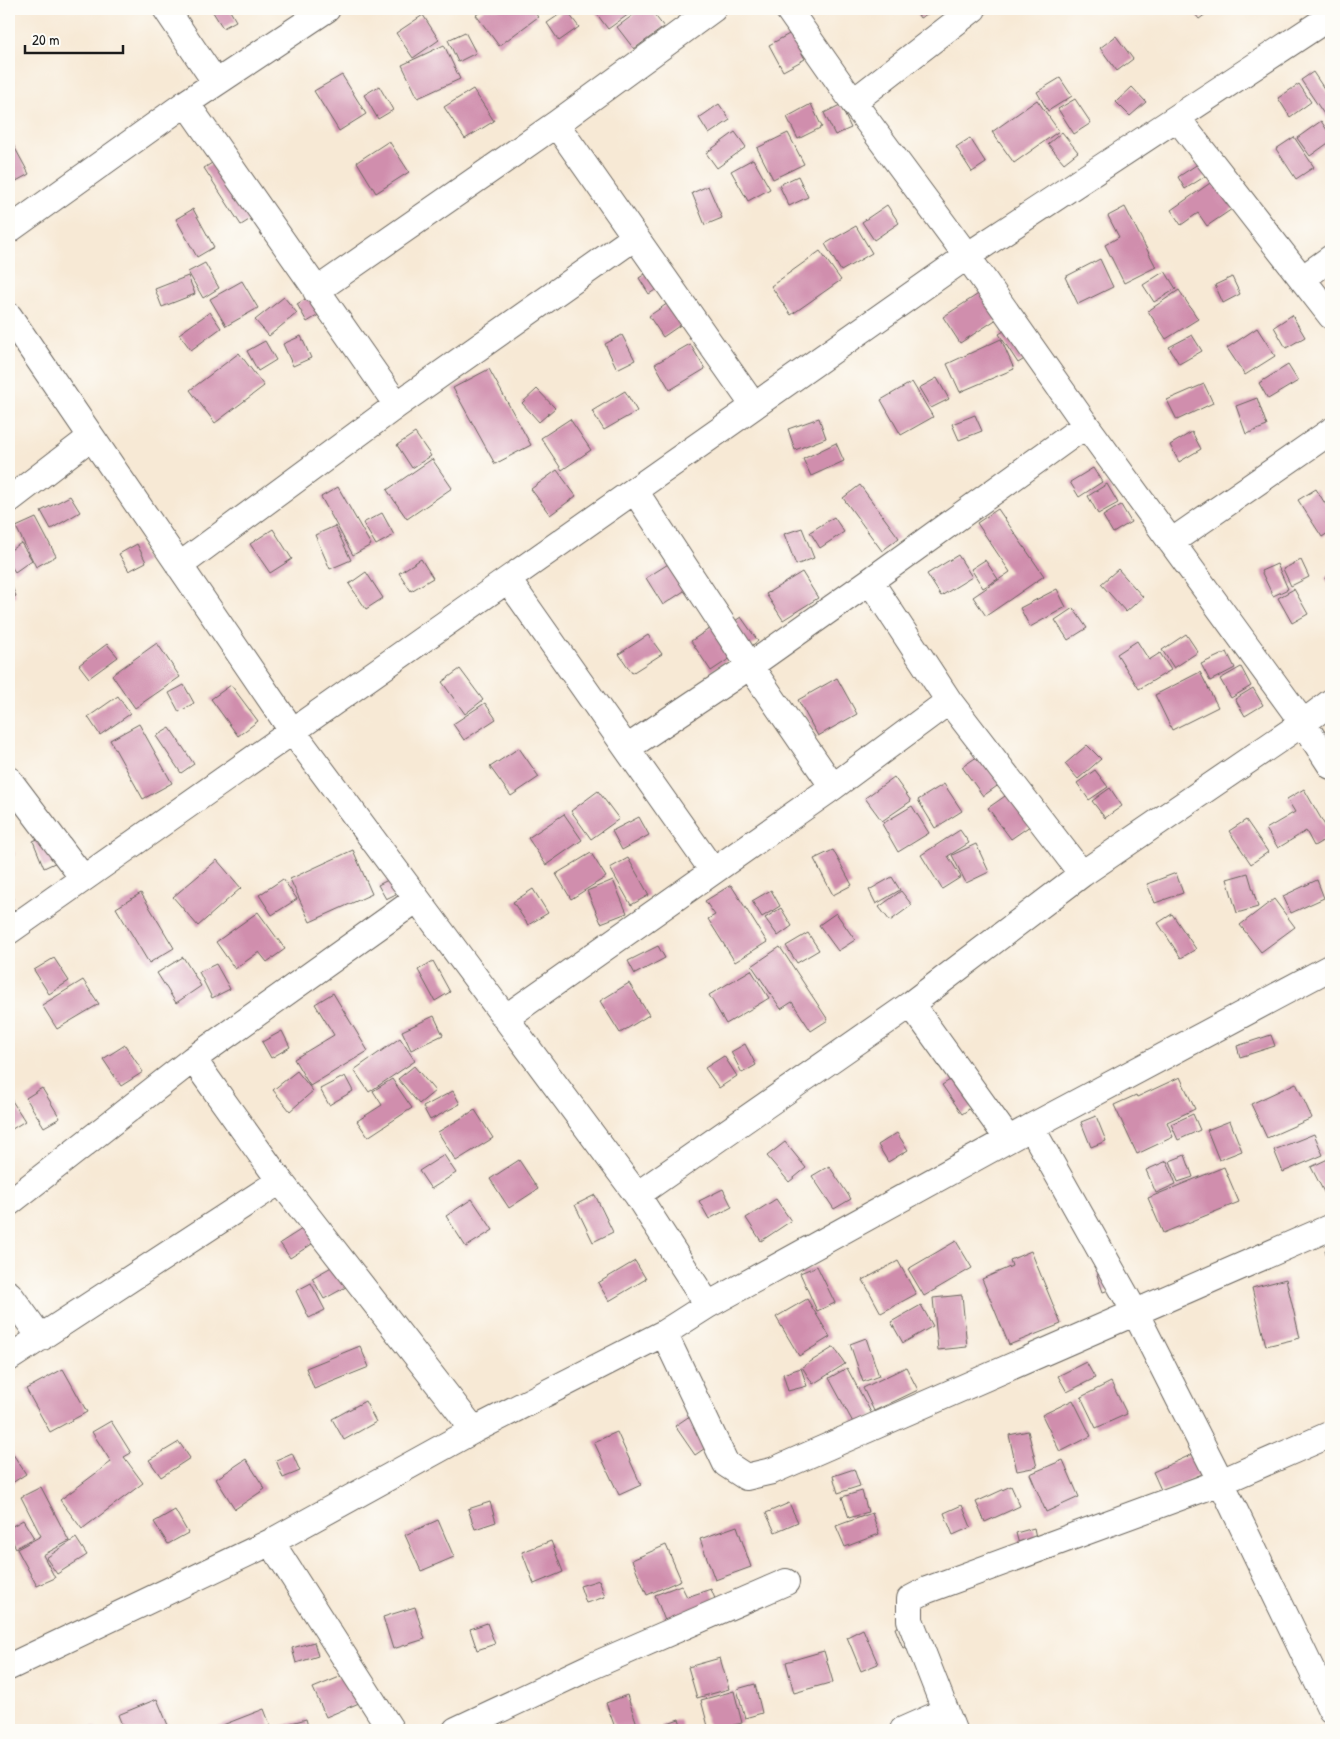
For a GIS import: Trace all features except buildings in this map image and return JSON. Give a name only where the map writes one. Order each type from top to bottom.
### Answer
[{"type":"street","points":[[166,9],[216,83]]},
{"type":"street","points":[[9,230],[186,103],[327,9]]},
{"type":"street","points":[[316,291],[556,124],[713,9]]},
{"type":"street","points":[[788,9],[853,102],[967,256],[1086,425],[1303,723],[1331,766]]},
{"type":"street","points":[[853,102],[973,9]]},
{"type":"street","points":[[9,931],[967,256],[1331,16]]},
{"type":"street","points":[[186,103],[397,405]]},
{"type":"street","points":[[1177,118],[1331,316]]},
{"type":"street","points":[[556,124],[754,406]]},
{"type":"street","points":[[179,566],[397,405],[635,237]]},
{"type":"street","points":[[1302,279],[1331,258]]},
{"type":"street","points":[[9,316],[293,732],[637,1195],[708,1305]]},
{"type":"street","points":[[626,748],[750,666],[870,582],[1086,425]]},
{"type":"street","points":[[1172,542],[1331,431]]},
{"type":"street","points":[[9,500],[91,437]]},
{"type":"street","points":[[635,491],[750,666],[833,787]]},
{"type":"street","points":[[508,580],[713,871]]},
{"type":"street","points":[[870,582],[949,701],[1082,874]]},
{"type":"street","points":[[505,1018],[833,787],[949,701]]},
{"type":"street","points":[[637,1195],[911,1004],[1082,874],[1331,702]]},
{"type":"street","points":[[9,780],[83,878]]},
{"type":"street","points":[[9,1203],[193,1059],[418,899]]},
{"type":"street","points":[[9,1667],[272,1542],[474,1430],[664,1333],[708,1305],[1031,1127],[1331,967]]},
{"type":"street","points":[[911,1004],[1008,1140]]},
{"type":"street","points":[[193,1059],[280,1181],[474,1430]]},
{"type":"street","points":[[1031,1127],[1136,1312],[1221,1482],[1331,1710]]},
{"type":"street","points":[[9,1358],[280,1181]]},
{"type":"street","points":[[664,1333],[726,1464],[746,1477],[772,1470],[1331,1227]]},
{"type":"street","points":[[9,1294],[41,1338]]},
{"type":"street","points":[[903,1730],[950,1721],[910,1620],[910,1599],[927,1590],[1221,1482],[1331,1434]]},
{"type":"street","points":[[272,1542],[391,1730]]},
{"type":"street","points":[[456,1730],[590,1667],[786,1582]]}]
